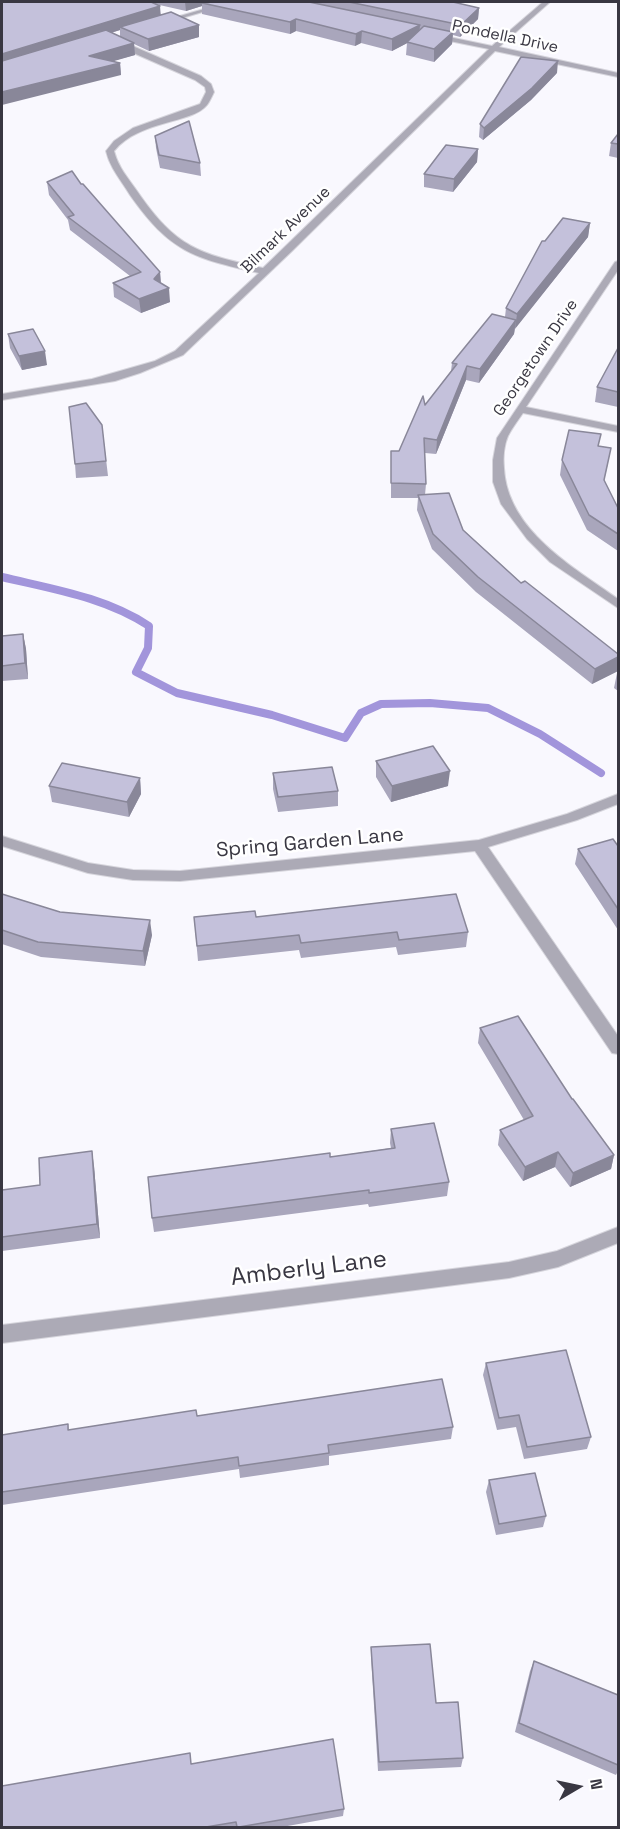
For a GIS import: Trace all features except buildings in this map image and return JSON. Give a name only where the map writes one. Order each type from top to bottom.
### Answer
[{"type":"street","name":"Bilmark Avenue","points":[[2,397],[112,378],[159,364],[187,347],[494,48],[547,2]]},
{"type":"street","points":[[151,25],[229,5]]},
{"type":"street","name":"Pondella Drive","points":[[424,33],[618,75]]},
{"type":"street","points":[[119,35],[108,38],[198,78],[208,86],[210,92],[203,105],[194,110],[131,133],[119,140],[110,152],[113,164],[161,228],[173,240],[206,257],[264,271]]},
{"type":"street","name":"Georgetown Drive","points":[[618,264],[502,438],[498,460],[499,482],[507,504],[525,530],[554,559],[618,604]]},
{"type":"street","points":[[520,409],[618,429]]},
{"type":"street","name":"Spring Garden Lane","points":[[2,841],[88,868],[133,875],[180,876],[479,845],[562,820],[618,799]]},
{"type":"street","points":[[479,845],[618,1048]]},
{"type":"street","name":"Amberly Lane","points":[[2,1334],[509,1270],[558,1258],[618,1235]]},
{"type":"waterway","points":[[2,577],[96,601],[149,626],[148,648],[136,672],[177,693],[272,715],[345,738],[361,713],[381,704],[430,703],[488,708],[540,734],[601,773]]}]
